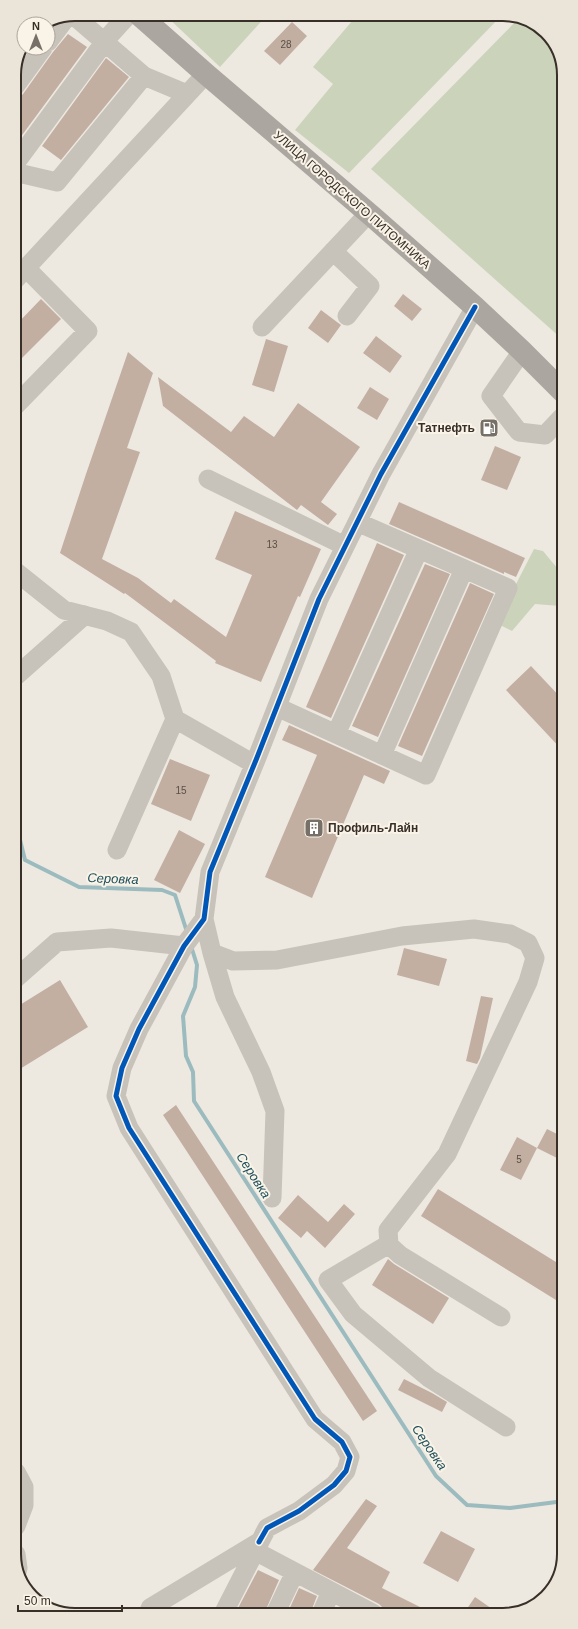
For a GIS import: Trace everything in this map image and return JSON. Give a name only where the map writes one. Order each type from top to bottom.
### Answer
[{"type":"main road","name":"УЛИЦА ГОРОДСКОГО ПИТОМНИКА","points":[[146,21],[369,213],[475,307],[557,386]]},
{"type":"street","points":[[81,21],[144,76],[187,94]]},
{"type":"street","points":[[21,156],[105,42],[123,21]]},
{"type":"street","points":[[56,31],[63,22]]},
{"type":"street","points":[[21,78],[37,56]]},
{"type":"street","points":[[21,273],[206,74]]},
{"type":"street","points":[[21,174],[57,182],[144,76]]},
{"type":"street","points":[[262,327],[369,213]]},
{"type":"street","points":[[333,251],[370,286],[347,316]]},
{"type":"street","points":[[21,275],[88,331],[21,400]]},
{"type":"street","points":[[272,1198],[275,1111],[261,1072],[225,997],[212,953],[204,919],[210,872],[277,707],[319,598],[381,474],[475,307]]},
{"type":"street","points":[[522,351],[491,396],[519,432],[545,435],[557,422]]},
{"type":"street","points":[[208,479],[345,546]]},
{"type":"street","points":[[277,707],[426,775],[508,588],[357,522]]},
{"type":"street","points":[[336,734],[419,549]]},
{"type":"street","points":[[382,755],[464,569]]},
{"type":"street","points":[[21,576],[64,610],[107,621],[131,632],[161,676],[175,719],[117,850]]},
{"type":"street","points":[[21,672],[85,615]]},
{"type":"street","points":[[175,719],[254,764]]},
{"type":"street","points":[[204,919],[184,946],[139,1029],[122,1068],[116,1096],[129,1128],[315,1419],[342,1442],[350,1457],[346,1471],[334,1485],[299,1511],[267,1528],[226,1608]]},
{"type":"street","points":[[212,953],[233,961],[277,960],[402,936],[474,929],[510,934],[528,943],[535,958],[528,982],[447,1154],[388,1230],[389,1244],[400,1255],[501,1317]]},
{"type":"street","points":[[21,974],[57,942],[111,938],[184,946]]},
{"type":"street","points":[[389,1244],[328,1280],[353,1314],[429,1378],[506,1427]]},
{"type":"street","points":[[21,1481],[24,1486],[24,1505],[21,1513]]},
{"type":"street","points":[[257,1546],[296,1572],[331,1592],[374,1608]]},
{"type":"street","points":[[150,1608],[257,1546]]},
{"type":"street","points":[[278,1608],[296,1572]]},
{"type":"street","points":[[324,1608],[331,1592]]},
{"type":"green space","points":[[171,21],[262,21],[220,67]]},
{"type":"green space","points":[[352,21],[496,21],[349,173],[295,130],[333,84],[313,67]]},
{"type":"green space","points":[[515,22],[530,28],[544,39],[553,54],[557,68],[557,335],[371,169]]},
{"type":"green space","points":[[534,549],[543,551],[557,568],[557,606],[535,604],[512,631],[496,623]]},
{"type":"building","points":[[292,22],[307,36],[280,65],[264,51]]},
{"type":"building","points":[[68,34],[87,47],[21,137],[21,96],[50,56],[56,56],[56,48]]},
{"type":"building","points":[[106,58],[129,77],[61,160],[42,146]]},
{"type":"building","points":[[403,294],[422,309],[412,321],[394,306]]},
{"type":"building","points":[[41,299],[61,319],[21,359],[21,320]]},
{"type":"building","points":[[321,310],[341,325],[328,343],[308,328]]},
{"type":"building","points":[[376,336],[402,356],[390,373],[363,353]]},
{"type":"building","points":[[266,339],[288,346],[274,392],[252,385]]},
{"type":"building","points":[[128,352],[153,373],[127,448],[140,452],[102,559],[138,578],[171,603],[174,599],[226,637],[252,575],[215,559],[235,511],[321,549],[300,597],[298,596],[261,682],[215,663],[216,661],[125,593],[124,594],[60,553]]},
{"type":"building","points":[[158,377],[231,432],[244,416],[274,437],[298,403],[360,447],[321,502],[337,514],[328,525],[301,505],[297,510],[163,406]]},
{"type":"building","points":[[370,387],[389,399],[377,420],[357,408]]},
{"type":"building","points":[[495,446],[521,457],[507,490],[481,480]]},
{"type":"building","points":[[399,502],[525,558],[516,577],[504,572],[504,574],[389,524]]},
{"type":"building","points":[[377,543],[404,555],[331,718],[306,707]]},
{"type":"building","points":[[425,564],[450,574],[378,737],[352,726]]},
{"type":"building","points":[[470,583],[494,594],[422,756],[398,746]]},
{"type":"building","points":[[531,666],[557,694],[557,745],[506,690]]},
{"type":"building","name":"Профиль-Лайн","points":[[289,725],[390,771],[384,784],[364,775],[312,898],[265,877],[317,755],[282,740]]},
{"type":"building","points":[[170,759],[210,775],[191,821],[151,804]]},
{"type":"building","points":[[179,830],[205,844],[180,893],[154,880]]},
{"type":"building","points":[[404,948],[447,959],[439,986],[397,975]]},
{"type":"building","points":[[60,980],[88,1027],[21,1068],[21,1004]]},
{"type":"building","points":[[481,996],[493,998],[480,1058],[477,1064],[466,1061]]},
{"type":"building","points":[[176,1105],[377,1411],[363,1421],[163,1115]]},
{"type":"building","points":[[547,1129],[557,1134],[557,1158],[537,1148]]},
{"type":"building","points":[[517,1137],[537,1148],[521,1180],[500,1170]]},
{"type":"building","points":[[438,1189],[557,1263],[557,1301],[421,1216]]},
{"type":"building","points":[[298,1195],[328,1222],[344,1204],[355,1214],[325,1248],[307,1231],[301,1238],[278,1218]]},
{"type":"building","points":[[388,1259],[449,1298],[433,1324],[372,1285]]},
{"type":"building","points":[[404,1379],[447,1402],[442,1412],[398,1390]]},
{"type":"building","points":[[366,1499],[377,1506],[347,1548],[390,1572],[382,1588],[422,1608],[383,1608],[379,1604],[313,1570]]},
{"type":"building","points":[[441,1531],[475,1549],[458,1582],[423,1563]]},
{"type":"building","points":[[258,1570],[279,1580],[267,1608],[238,1608]]},
{"type":"building","points":[[299,1588],[317,1596],[312,1608],[290,1608]]},
{"type":"building","points":[[475,1597],[491,1608],[467,1608]]},
{"type":"waterway","name":"Серовка","points":[[21,844],[25,860],[79,887],[162,890],[175,895],[187,932]]},
{"type":"waterway","name":"Серовка","points":[[191,946],[197,965],[195,987],[183,1016],[186,1056],[193,1072],[194,1101],[436,1476],[467,1505],[510,1508],[557,1502]]},
{"type":"cycle path","points":[[259,1542],[267,1528],[299,1511],[334,1485],[346,1471],[350,1457],[342,1442],[315,1419],[129,1128],[116,1096],[122,1068],[139,1029],[184,946],[204,919],[210,872],[319,599],[381,474],[475,307]]},
{"type":"place","name":"Татнефть","points":[[489,428]]},
{"type":"place","name":"Профиль-Лайн","points":[[314,828]]}]
